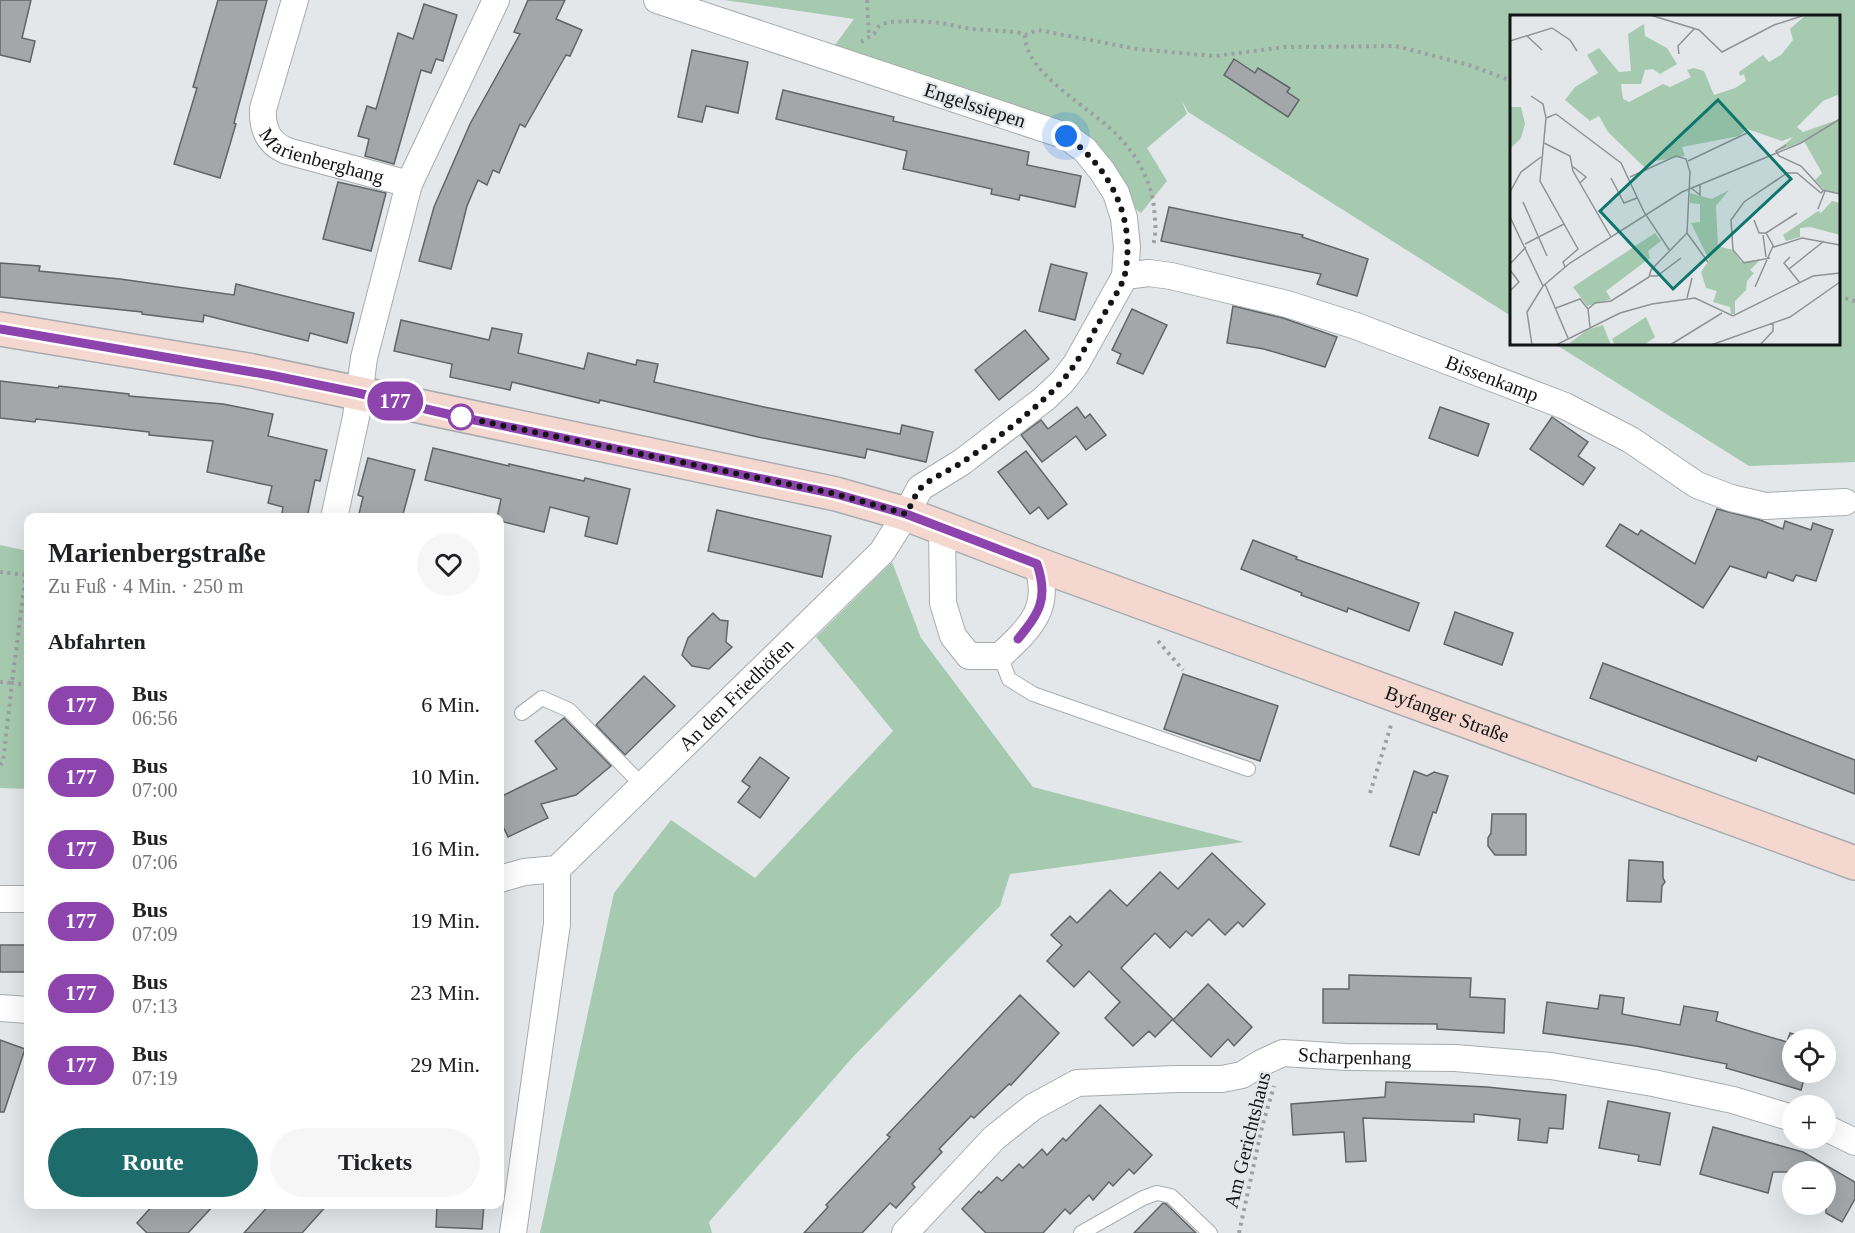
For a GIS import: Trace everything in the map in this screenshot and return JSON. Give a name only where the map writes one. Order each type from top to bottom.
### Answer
[{"type":"street","name":"Marienberghang","points":[[295,0],[263,109],[262,121],[268,138],[287,151],[409,184]]},
{"type":"street","points":[[335,513],[356,417],[364,358],[409,184],[496,0]]},
{"type":"street","name":"Engelssiepen","points":[[657,0],[1066,136],[1085,150],[1102,171],[1116,194],[1124,219],[1127,247],[1125,276],[1076,364],[1044,399],[962,462],[920,488],[906,514]]},
{"type":"street","name":"Bissenkamp","points":[[1125,276],[1149,273],[1172,276],[1287,304],[1356,326],[1565,405],[1631,440],[1697,485],[1731,498],[1765,506],[1845,502]]},
{"type":"street","name":"Byfanger Straße","points":[[0,329],[248,370],[836,494],[906,514],[1855,863]]},
{"type":"street","name":"An den Friedhöfen","points":[[557,868],[882,552],[906,514]]},
{"type":"street","points":[[942,528],[943,603],[953,636],[969,656],[1000,656],[1036,617],[1043,595],[1043,581],[1037,564]]},
{"type":"street","points":[[504,878],[524,872],[557,868],[557,924],[513,1233]]},
{"type":"street","points":[[0,899],[24,899]]},
{"type":"street","points":[[0,1008],[24,1010]]},
{"type":"street","name":"Scharpenhang","points":[[905,1233],[994,1138],[1033,1107],[1077,1083],[1176,1078],[1222,1079],[1242,1075],[1283,1053],[1346,1057],[1455,1058],[1551,1066],[1664,1085],[1733,1100],[1782,1115]]},
{"type":"street","points":[[1836,1133],[1855,1142]]},
{"type":"lane","points":[[1000,656],[1010,679],[1033,694],[1248,769]]},
{"type":"lane","points":[[522,714],[542,698],[569,710],[643,786]]},
{"type":"lane","points":[[1081,1233],[1143,1198],[1157,1193],[1171,1196],[1210,1233]]},
{"type":"path","points":[[867,0],[869,38],[879,26],[888,22],[914,21],[1017,32],[1025,36],[1038,30],[1137,49],[1215,56],[1285,47],[1396,46],[1469,65],[1510,80]]},
{"type":"path","points":[[1840,296],[1855,301]]},
{"type":"path","points":[[0,572],[24,575]]},
{"type":"path","points":[[0,765],[3,762],[24,590]]},
{"type":"path","points":[[1158,641],[1183,670]]},
{"type":"path","points":[[0,682],[24,684]]},
{"type":"path","points":[[1370,793],[1383,751]]},
{"type":"path","name":"Am Gerichtshaus","points":[[1239,1233],[1262,1127],[1283,1053]]},
{"type":"green space","points":[[724,0],[1855,0],[1855,462],[1749,466],[1557,345],[1840,345],[1840,15],[1510,15],[1510,315],[1188,112],[1182,101],[1187,114],[1147,148],[1167,181],[1141,213],[1124,200],[1061,128],[832,49],[854,19]]},
{"type":"green space","points":[[0,545],[24,550],[24,789],[0,788]]},
{"type":"green space","points":[[892,562],[921,638],[1033,787],[1244,842],[1010,874],[1000,906],[852,1058],[709,1222],[712,1233],[540,1233],[614,893],[671,820],[755,878],[893,731],[816,637]]},
{"type":"building","points":[[0,0],[31,0],[22,38],[35,41],[30,62],[0,55]]},
{"type":"building","points":[[218,0],[267,0],[220,178],[174,164],[197,88],[193,87]]},
{"type":"building","points":[[528,0],[565,0],[556,19],[582,30],[570,56],[566,55],[525,127],[520,124],[499,173],[493,170],[487,185],[478,180],[467,206],[451,269],[419,261],[434,207],[470,124],[520,34],[514,32]]},
{"type":"building","points":[[424,4],[457,15],[443,61],[436,59],[431,73],[421,70],[394,164],[365,156],[369,139],[358,136],[367,106],[376,109],[398,33],[413,39]]},
{"type":"building","points":[[692,50],[748,62],[738,113],[706,106],[702,122],[678,117]]},
{"type":"building","points":[[1234,59],[1255,73],[1258,68],[1290,88],[1287,92],[1299,100],[1288,117],[1224,75]]},
{"type":"building","points":[[783,90],[894,117],[893,121],[1029,152],[1027,165],[1081,176],[1075,207],[1020,195],[1019,200],[991,194],[992,189],[903,169],[907,151],[776,119]]},
{"type":"building","points":[[338,182],[386,193],[371,251],[323,239]]},
{"type":"building","points":[[1169,207],[1303,235],[1302,237],[1368,259],[1357,296],[1317,284],[1321,274],[1161,241]]},
{"type":"building","points":[[0,263],[40,266],[39,271],[120,279],[234,295],[236,284],[354,313],[347,343],[310,333],[308,341],[204,315],[203,322],[142,314],[142,312],[0,297]]},
{"type":"building","points":[[1051,264],[1087,273],[1075,320],[1039,311]]},
{"type":"building","points":[[1233,306],[1283,318],[1337,337],[1325,367],[1264,349],[1227,343]]},
{"type":"building","points":[[1132,309],[1167,325],[1143,374],[1117,363],[1121,354],[1112,350]]},
{"type":"building","points":[[401,320],[489,340],[492,328],[522,334],[518,353],[584,369],[588,353],[636,365],[637,360],[658,364],[654,382],[900,434],[902,425],[933,432],[926,462],[867,449],[865,458],[758,437],[600,400],[599,403],[512,382],[510,390],[450,377],[452,364],[394,351]]},
{"type":"building","points":[[1025,330],[1049,359],[999,400],[975,370]]},
{"type":"building","points":[[0,381],[58,388],[59,386],[129,394],[129,396],[223,404],[273,414],[268,436],[327,450],[320,481],[315,480],[308,513],[282,513],[283,507],[268,503],[272,486],[207,472],[213,441],[149,435],[149,432],[36,419],[35,422],[0,418]]},
{"type":"building","points":[[1077,407],[1085,418],[1090,414],[1106,435],[1086,450],[1076,436],[1042,462],[1021,435],[1041,420],[1048,429]]},
{"type":"building","points":[[1440,407],[1489,424],[1478,456],[1429,438]]},
{"type":"building","points":[[1552,417],[1588,442],[1578,456],[1595,468],[1583,485],[1530,449]]},
{"type":"building","points":[[433,448],[509,466],[509,464],[584,481],[585,478],[630,489],[617,544],[585,536],[589,517],[550,507],[544,532],[504,522],[504,513],[498,513],[501,499],[425,480]]},
{"type":"building","points":[[1026,451],[1067,504],[1048,519],[1039,507],[1030,514],[998,472]]},
{"type":"building","points":[[368,458],[415,470],[403,513],[359,513],[363,497],[358,495]]},
{"type":"building","points":[[1717,509],[1760,520],[1783,529],[1785,521],[1811,530],[1813,523],[1833,530],[1816,581],[1796,575],[1793,581],[1768,572],[1766,578],[1730,566],[1703,608],[1606,546],[1620,524],[1638,535],[1641,530],[1695,564]]},
{"type":"building","points":[[717,510],[831,536],[822,577],[708,551]]},
{"type":"building","points":[[1253,540],[1297,557],[1296,559],[1419,603],[1409,631],[1348,608],[1347,612],[1241,569]]},
{"type":"building","points":[[1455,612],[1513,633],[1502,665],[1444,644]]},
{"type":"building","points":[[713,613],[720,620],[728,621],[726,642],[732,647],[709,669],[692,666],[682,655],[688,638]]},
{"type":"building","points":[[1603,663],[1855,760],[1855,794],[1758,756],[1756,761],[1590,698]]},
{"type":"building","points":[[1183,674],[1278,706],[1260,761],[1164,729]]},
{"type":"building","points":[[644,676],[675,706],[625,755],[596,725]]},
{"type":"building","points":[[564,718],[611,766],[576,795],[541,804],[548,818],[508,837],[504,828],[504,795],[557,769],[535,741]]},
{"type":"building","points":[[760,757],[789,778],[760,818],[738,802],[750,787],[742,781]]},
{"type":"building","points":[[1414,771],[1427,776],[1434,772],[1448,776],[1419,855],[1390,846]]},
{"type":"building","points":[[1492,814],[1526,814],[1526,855],[1495,855],[1488,846]]},
{"type":"building","points":[[1212,853],[1265,904],[1243,927],[1238,922],[1225,935],[1209,919],[1192,936],[1186,931],[1170,948],[1155,933],[1121,968],[1173,1019],[1155,1037],[1149,1031],[1133,1046],[1105,1018],[1120,1002],[1089,971],[1074,987],[1047,961],[1062,945],[1051,935],[1070,916],[1077,923],[1110,890],[1127,906],[1160,872],[1178,889]]},
{"type":"building","points":[[1629,860],[1663,862],[1665,882],[1662,886],[1661,902],[1627,901]]},
{"type":"building","points":[[0,945],[24,945],[24,972],[0,972]]},
{"type":"building","points":[[1349,975],[1471,978],[1470,997],[1505,999],[1504,1033],[1437,1029],[1437,1024],[1323,1023],[1323,989],[1349,989]]},
{"type":"building","points":[[1208,984],[1252,1027],[1234,1046],[1228,1039],[1211,1057],[1173,1020]]},
{"type":"building","points":[[1020,995],[1059,1033],[1011,1085],[1009,1084],[974,1118],[971,1116],[939,1149],[942,1152],[912,1184],[915,1187],[896,1208],[890,1203],[862,1233],[804,1233],[828,1207],[826,1205],[890,1137],[887,1135]]},
{"type":"building","points":[[1600,995],[1624,998],[1622,1014],[1680,1025],[1684,1006],[1718,1012],[1716,1021],[1782,1041],[1782,1083],[1803,1083],[1801,1090],[1726,1068],[1727,1064],[1636,1046],[1543,1033],[1547,1002],[1598,1009]]},
{"type":"building","points":[[0,1040],[24,1049],[24,1052],[4,1112],[0,1112]]},
{"type":"building","points":[[1386,1082],[1487,1087],[1566,1095],[1563,1129],[1549,1128],[1547,1143],[1518,1140],[1520,1119],[1474,1114],[1474,1122],[1363,1118],[1366,1161],[1346,1162],[1344,1132],[1293,1135],[1291,1104],[1385,1097]]},
{"type":"building","points":[[1608,1101],[1670,1113],[1660,1165],[1638,1161],[1639,1155],[1599,1148]]},
{"type":"building","points":[[1100,1105],[1152,1155],[1134,1174],[1129,1169],[1113,1186],[1109,1182],[1093,1200],[1089,1195],[1070,1214],[1065,1209],[1043,1233],[986,1233],[962,1209],[979,1191],[981,1193],[997,1177],[1002,1181],[1019,1164],[1023,1168],[1042,1149],[1047,1155],[1063,1138],[1066,1141]]},
{"type":"building","points":[[1713,1127],[1782,1146],[1782,1149],[1803,1152],[1819,1161],[1782,1161],[1782,1172],[1773,1172],[1768,1193],[1700,1174]]},
{"type":"building","points":[[1836,1171],[1855,1182],[1855,1199],[1842,1222],[1830,1215],[1836,1215]]},
{"type":"building","points":[[1163,1203],[1166,1204],[1196,1233],[1134,1233]]},
{"type":"building","points":[[150,1209],[210,1209],[188,1233],[147,1233],[137,1223]]},
{"type":"building","points":[[266,1209],[324,1209],[302,1233],[244,1233]]},
{"type":"building","points":[[437,1209],[484,1209],[482,1229],[436,1227]]},
{"type":"bus line","name":"177","points":[[0,329],[248,370],[460,417],[836,494],[906,514],[1037,564],[1043,581],[1043,595],[1036,617],[1018,639]]},
{"type":"route","points":[[461,417],[836,494],[906,514],[920,488],[962,462],[1044,399],[1062,381],[1076,364],[1125,276],[1127,247],[1124,219],[1116,194],[1102,171],[1085,150],[1066,136]]}]
